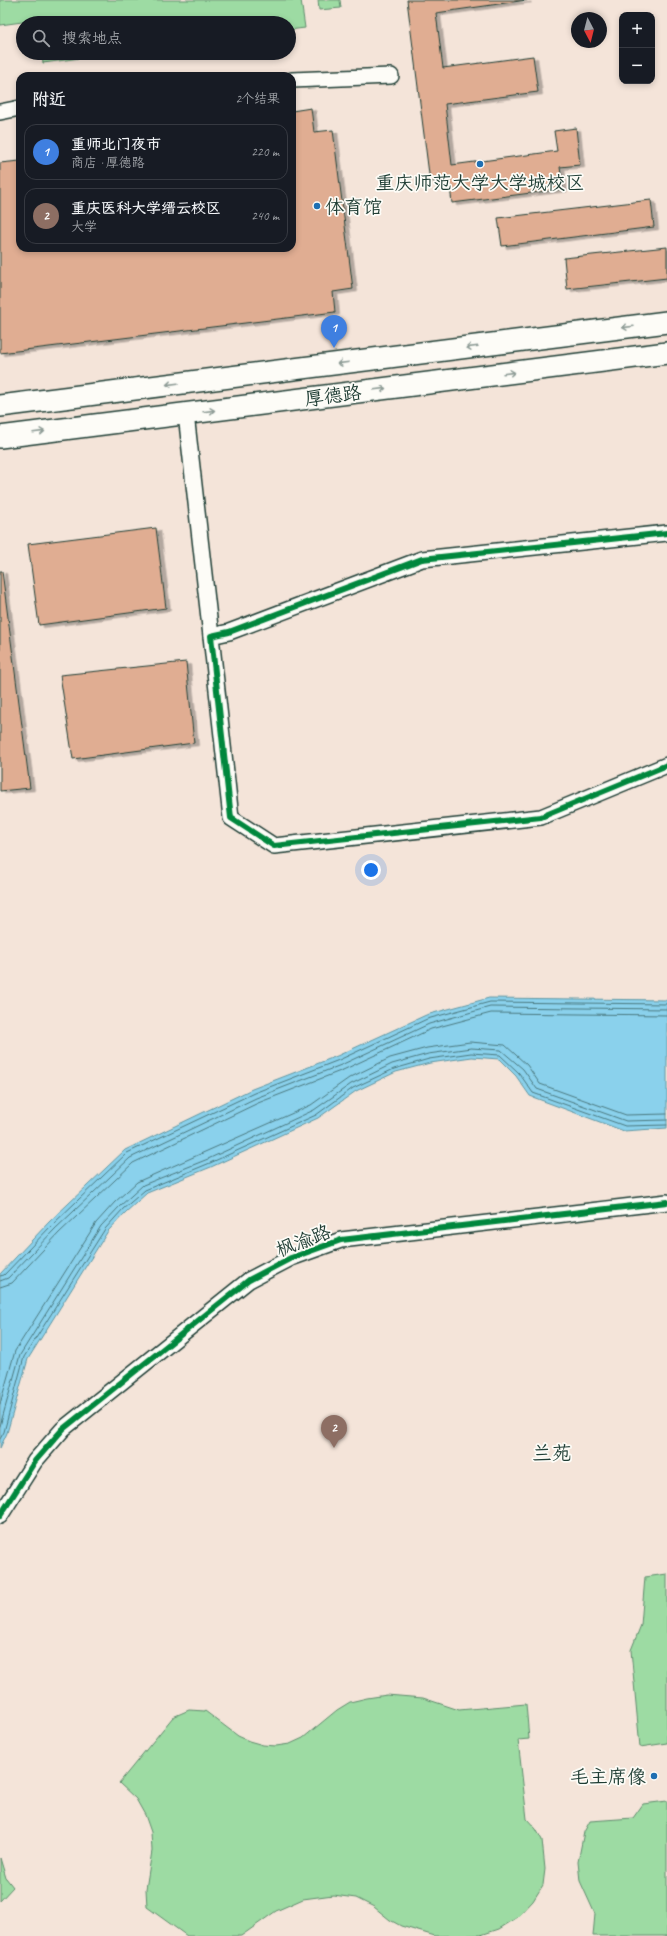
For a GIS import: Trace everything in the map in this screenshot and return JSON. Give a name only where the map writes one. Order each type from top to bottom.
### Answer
[{"type":"main road","name":"厚德路","points":[[0,406],[667,322]]},
{"type":"main road","name":"厚德路","points":[[0,437],[667,353]]},
{"type":"street","points":[[296,80],[390,76]]},
{"type":"street","points":[[0,112],[16,109]]},
{"type":"street","points":[[186,414],[232,818],[274,846],[541,817],[667,765]]},
{"type":"street","points":[[211,636],[229,632],[422,559],[667,533]]},
{"type":"street","name":"枫渝路","points":[[0,1516],[35,1460],[63,1429],[249,1280],[291,1258],[341,1240],[667,1202]]},
{"type":"green space","points":[[0,0],[301,0],[305,28],[296,29],[296,16],[16,16],[16,23],[0,25]]},
{"type":"green space","points":[[318,0],[340,0],[341,8],[319,10]]},
{"type":"green space","points":[[43,60],[66,60],[43,63]]},
{"type":"green space","points":[[667,1574],[667,1743],[640,1747],[631,1650],[641,1625],[645,1577]]},
{"type":"green space","points":[[387,1695],[423,1698],[459,1710],[526,1704],[529,1739],[518,1740],[527,1819],[536,1829],[542,1840],[545,1869],[543,1885],[533,1901],[518,1917],[499,1929],[481,1935],[435,1936],[401,1926],[390,1920],[374,1907],[356,1898],[333,1895],[303,1899],[276,1911],[241,1936],[187,1936],[147,1907],[146,1889],[152,1851],[151,1832],[145,1815],[136,1799],[119,1783],[173,1717],[189,1710],[205,1711],[238,1736],[263,1745],[276,1746],[290,1744],[303,1738],[337,1710],[350,1702]]},
{"type":"green space","points":[[667,1801],[667,1936],[593,1936],[595,1914],[580,1881],[578,1862],[584,1832],[590,1821],[633,1818],[643,1804]]},
{"type":"green space","points":[[0,1858],[6,1878],[13,1887],[0,1901]]},
{"type":"water","points":[[489,998],[667,1000],[667,1128],[624,1131],[530,1096],[516,1076],[499,1059],[472,1057],[430,1063],[396,1072],[356,1091],[318,1118],[211,1167],[147,1193],[126,1212],[108,1231],[28,1359],[7,1433],[0,1448],[0,1274],[49,1222],[125,1150],[252,1089],[337,1056],[426,1015]]},
{"type":"building","points":[[407,0],[527,0],[436,13],[443,68],[533,56],[538,92],[445,104],[452,165],[557,151],[554,131],[576,128],[580,165],[560,167],[563,189],[452,203],[449,179],[430,182]]},
{"type":"building","name":"体育馆","points":[[311,108],[314,132],[333,130],[353,289],[333,292],[335,312],[0,353],[0,163],[16,161],[16,252],[296,252],[296,110]]},
{"type":"building","points":[[651,200],[654,227],[502,246],[498,218]]},
{"type":"building","points":[[667,247],[667,278],[567,289],[564,258]]},
{"type":"building","points":[[156,528],[166,608],[39,625],[28,544]]},
{"type":"building","points":[[0,571],[2,571],[30,788],[0,791]]},
{"type":"building","points":[[186,662],[194,743],[73,759],[60,675]]},
{"type":"cycle path","points":[[667,533],[422,559],[229,632],[211,636],[231,818],[274,846],[541,817],[667,765]]},
{"type":"cycle path","points":[[0,1516],[35,1461],[63,1429],[249,1280],[291,1258],[341,1240],[667,1202]]},
{"type":"place","name":"重庆师范大学大学城校区","points":[[480,164]]},
{"type":"place","name":"体育馆","points":[[317,206]]},
{"type":"place","name":"重师北门夜市","points":[[334,348]]},
{"type":"place","name":"重庆医科大学缙云校区","points":[[334,1448]]},
{"type":"place","name":"毛主席像","points":[[654,1776]]},
{"type":"district","name":"兰苑","points":[[552,1453]]}]
